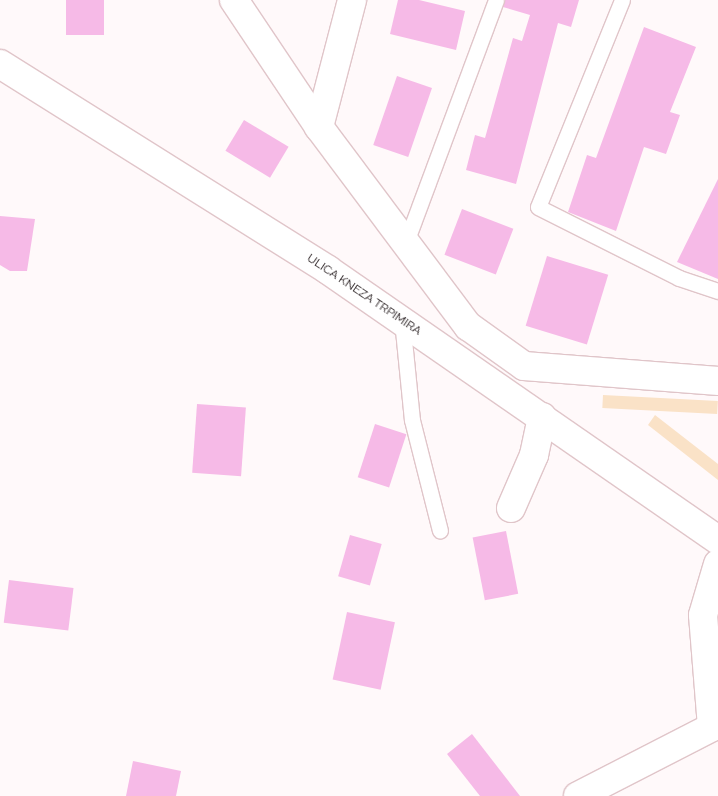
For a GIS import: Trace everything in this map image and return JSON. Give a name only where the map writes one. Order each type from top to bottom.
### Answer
[{"type":"street","points":[[234,0],[319,127],[406,242],[434,285],[468,326],[524,366],[718,382]]},
{"type":"street","points":[[319,127],[352,0]]},
{"type":"street","name":"ULICA KNEZA TRPIMIRA","points":[[0,64],[402,320],[718,540]]},
{"type":"street","points":[[511,508],[534,456],[542,417]]},
{"type":"street","points":[[578,796],[715,733],[704,615],[718,564]]},
{"type":"lane","points":[[406,242],[496,0]]},
{"type":"lane","points":[[622,0],[538,207],[679,278],[718,291]]},
{"type":"lane","points":[[402,320],[412,420],[440,531]]},
{"type":"shaded area","points":[[603,395],[718,401],[717,414],[602,408]]},
{"type":"shaded area","points":[[655,415],[718,464],[718,480],[648,425]]},
{"type":"building","points":[[66,0],[104,0],[104,35],[66,35]]},
{"type":"building","points":[[398,0],[419,0],[465,11],[456,50],[390,34]]},
{"type":"building","points":[[505,0],[579,0],[571,27],[558,23],[516,184],[466,170],[475,135],[485,138],[513,38],[522,41],[530,15],[503,7]]},
{"type":"building","points":[[644,27],[696,47],[670,112],[680,115],[666,154],[644,147],[616,231],[568,212],[587,155],[596,158]]},
{"type":"building","points":[[397,76],[432,88],[408,157],[373,145]]},
{"type":"building","points":[[244,120],[289,147],[270,178],[225,151]]},
{"type":"building","points":[[718,179],[718,279],[677,262]]},
{"type":"building","points":[[462,209],[513,229],[496,274],[444,255]]},
{"type":"building","points":[[0,216],[35,219],[27,271],[10,271],[0,265]]},
{"type":"building","points":[[547,256],[608,275],[587,345],[526,326]]},
{"type":"building","points":[[197,404],[246,407],[241,476],[192,473]]},
{"type":"building","points":[[375,424],[406,434],[389,487],[358,477]]},
{"type":"building","points":[[506,531],[518,594],[485,600],[473,537]]},
{"type":"building","points":[[350,535],[382,544],[370,585],[338,576]]},
{"type":"building","points":[[9,580],[74,588],[68,631],[4,623]]},
{"type":"building","points":[[347,612],[395,622],[381,690],[333,679]]},
{"type":"building","points":[[472,734],[520,796],[480,796],[447,754]]},
{"type":"building","points":[[133,761],[181,771],[176,796],[126,796]]}]
